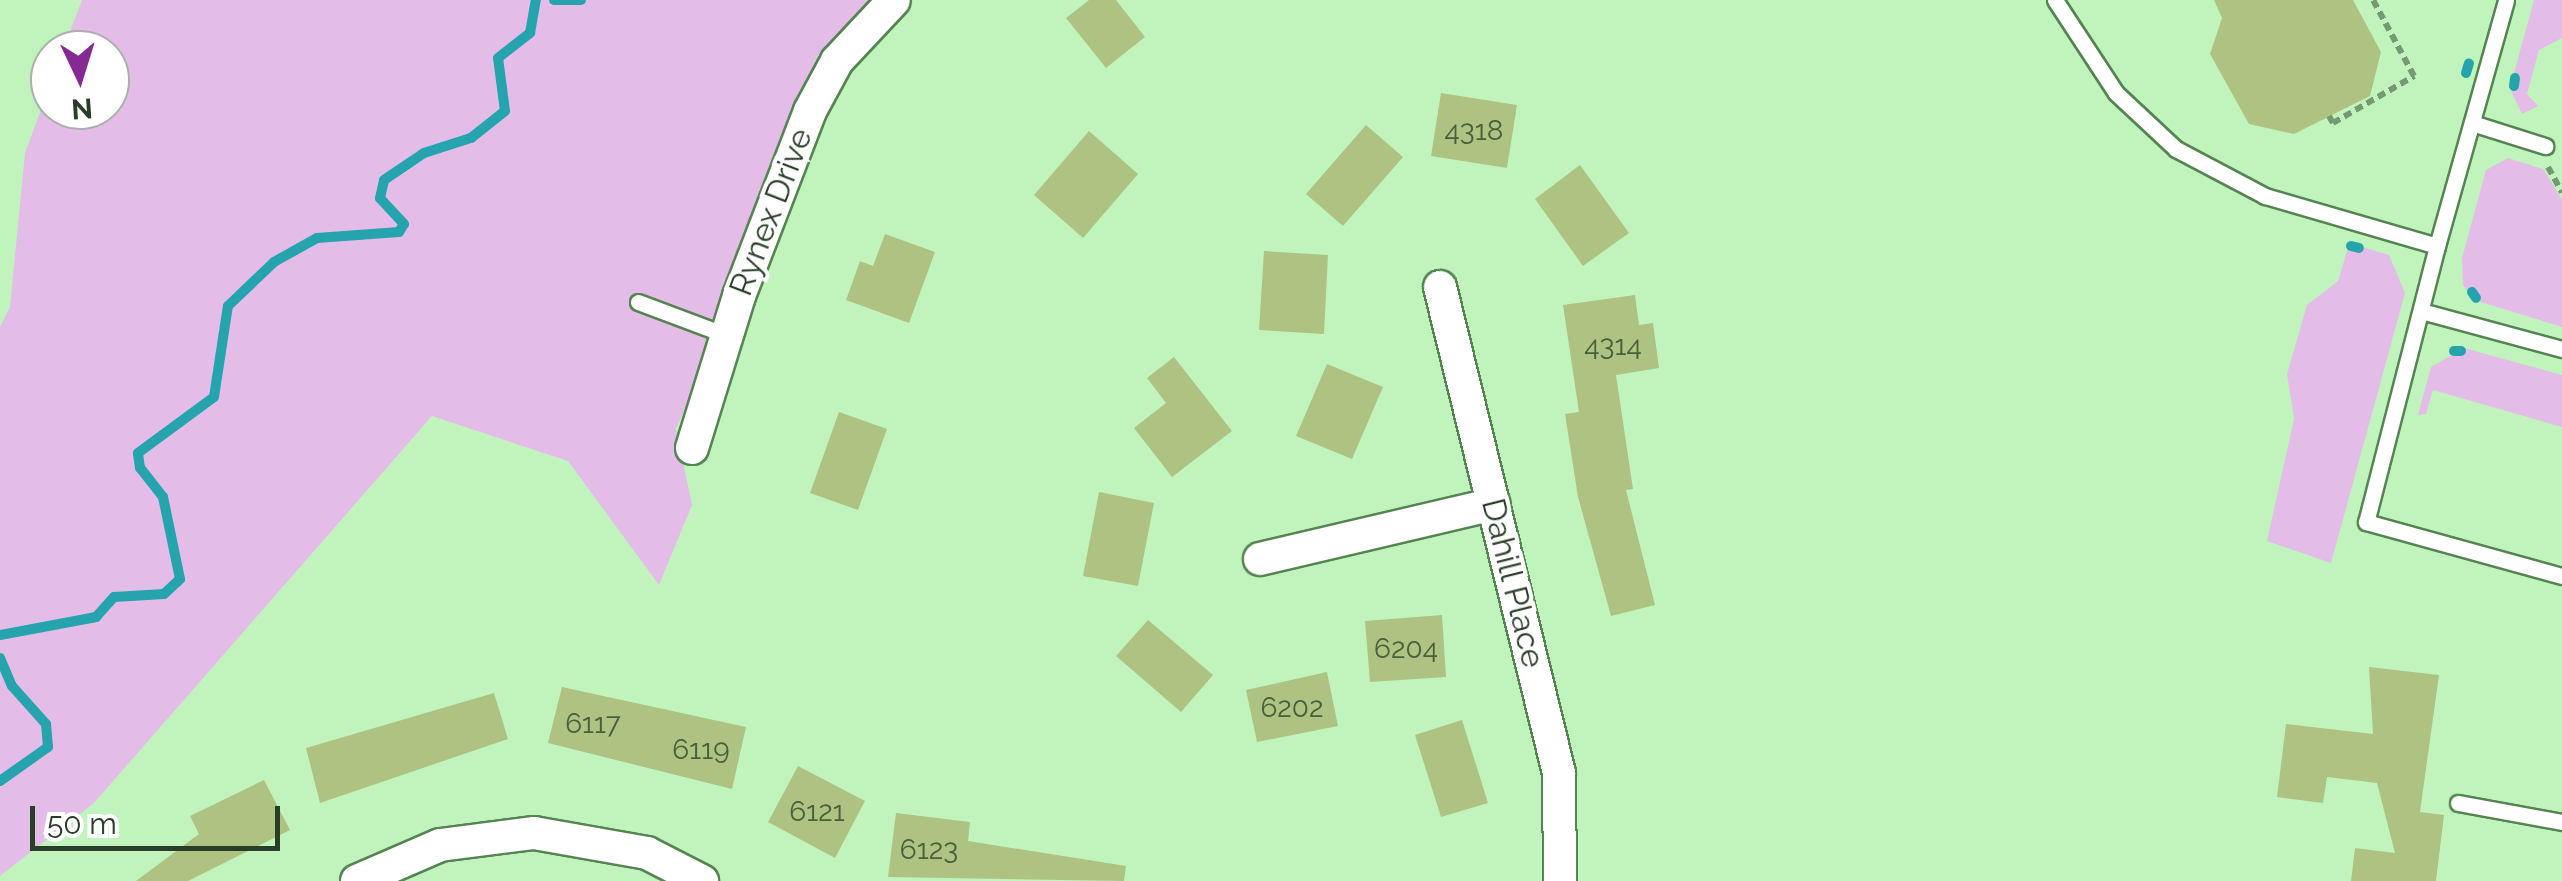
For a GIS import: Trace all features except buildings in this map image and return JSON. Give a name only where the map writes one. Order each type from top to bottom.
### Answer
[{"type":"street","name":"Rynex Drive","points":[[692,448],[726,335],[810,111],[837,61],[894,0]]},
{"type":"street","name":"Dahill Place","points":[[1440,287],[1558,773],[1560,881]]},
{"type":"street","points":[[1260,560],[1494,504]]},
{"type":"street","points":[[357,881],[440,845],[534,832],[647,853],[702,881]]},
{"type":"lane","points":[[2055,0],[2106,80],[2176,149],[2265,196],[2438,246]]},
{"type":"lane","points":[[2506,0],[2366,522],[2562,576]]},
{"type":"lane","points":[[2472,123],[2545,146]]},
{"type":"lane","points":[[638,302],[726,335]]},
{"type":"lane","points":[[2420,310],[2562,349]]},
{"type":"lane","points":[[2458,803],[2562,822]]},
{"type":"path","points":[[2329,116],[2333,124],[2414,76],[2373,0]]},
{"type":"shaded area","points":[[82,0],[887,0],[827,77],[676,429],[692,505],[659,585],[568,461],[432,416],[94,803],[0,876],[0,327],[10,307],[25,153],[33,130],[130,130],[130,30],[71,30]]},
{"type":"shaded area","points":[[2534,0],[2562,0],[2562,38],[2539,50],[2527,94],[2538,106],[2522,114],[2510,89],[2521,76],[2514,73]]},
{"type":"shaded area","points":[[2508,158],[2543,169],[2562,199],[2562,327],[2474,300],[2463,285],[2462,258],[2486,170]]},
{"type":"shaded area","points":[[2362,247],[2389,255],[2405,293],[2331,563],[2267,541],[2294,419],[2287,374],[2307,305],[2338,281],[2348,248]]},
{"type":"shaded area","points":[[2464,348],[2562,375],[2562,427],[2433,390],[2426,414],[2418,415],[2431,367]]},
{"type":"waterway","points":[[0,635],[96,617],[114,597],[164,594],[180,579],[163,497],[140,468],[138,453],[214,397],[228,306],[274,262],[317,238],[399,232],[404,224],[380,198],[384,180],[424,153],[471,138],[505,111],[498,58],[530,33],[536,0]]},
{"type":"waterway","points":[[554,0],[581,0]]},
{"type":"waterway","points":[[2466,73],[2469,63]]},
{"type":"waterway","points":[[2514,86],[2515,78]]},
{"type":"waterway","points":[[2351,246],[2359,248]]},
{"type":"waterway","points":[[2472,292],[2476,298]]},
{"type":"waterway","points":[[2454,351],[2461,351]]},
{"type":"waterway","points":[[0,658],[12,686],[46,724],[48,747],[0,781]]}]
